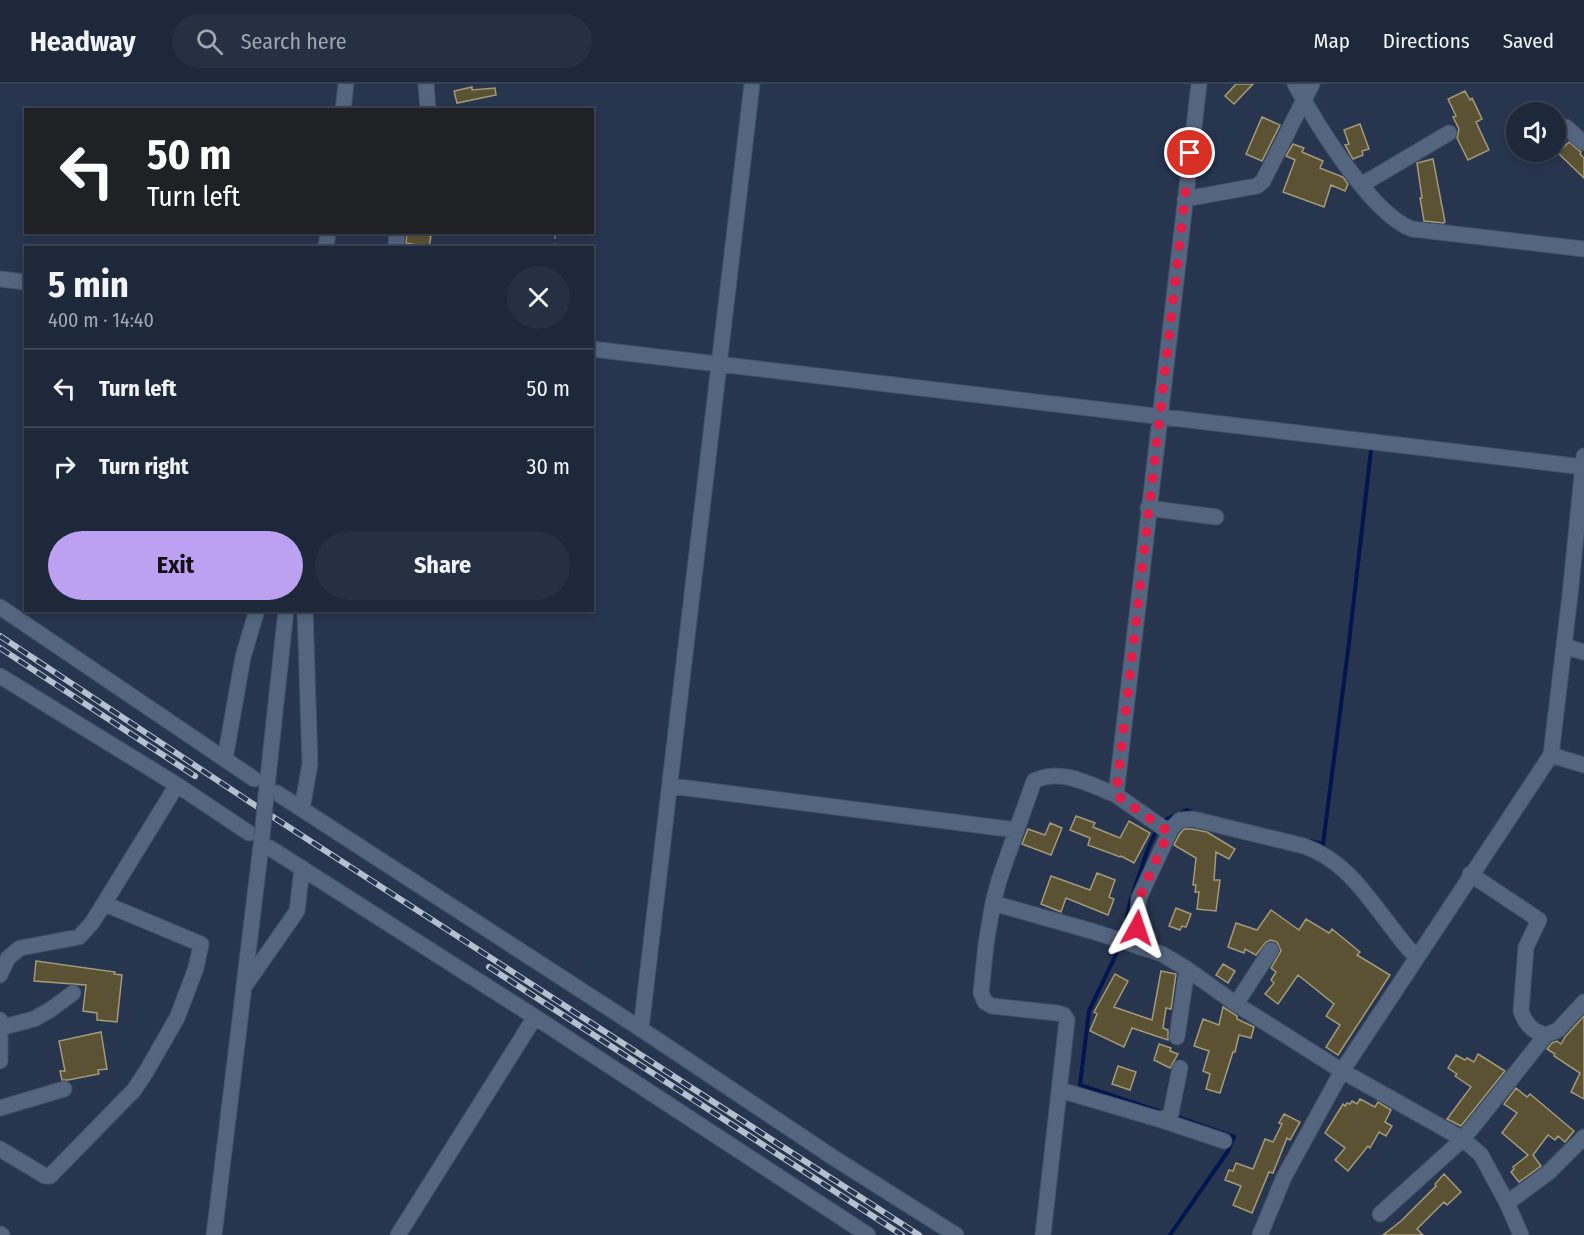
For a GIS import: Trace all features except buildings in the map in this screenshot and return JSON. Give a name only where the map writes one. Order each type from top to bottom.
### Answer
[{"type":"street","points":[[343,108],[346,84]]},
{"type":"street","points":[[426,84],[428,108]]},
{"type":"street","points":[[641,1029],[752,84]]},
{"type":"street","points":[[1116,795],[1199,84]]},
{"type":"street","points":[[1295,84],[1361,185],[1392,218],[1403,226],[1412,229],[1584,249]]},
{"type":"street","points":[[1185,199],[1257,186],[1263,181],[1312,84]]},
{"type":"street","points":[[1566,127],[1584,143]]},
{"type":"street","points":[[1361,185],[1449,133]]},
{"type":"street","points":[[0,279],[24,282]]},
{"type":"street","points":[[594,349],[1584,463],[1578,578],[1564,646],[1551,755],[1470,874],[1342,1071],[1284,1177],[1260,1235]]},
{"type":"street","points":[[1148,508],[1216,517]]},
{"type":"street","points":[[0,607],[254,779]]},
{"type":"street","points":[[225,759],[243,657],[256,612]]},
{"type":"street","points":[[214,1235],[260,839],[272,795],[286,612]]},
{"type":"street","points":[[302,809],[310,764],[305,612]]},
{"type":"street","points":[[1564,646],[1584,652]]},
{"type":"street","points":[[0,676],[177,785],[868,1235]]},
{"type":"street","points":[[1551,755],[1584,765]]},
{"type":"street","points":[[1043,1235],[1068,1026],[1064,1015],[992,1006],[985,1002],[981,993],[986,944],[999,880],[1034,781],[1039,778],[1065,777],[1116,795],[1169,832]]},
{"type":"street","points":[[0,975],[8,957],[20,948],[79,937],[93,923],[177,785]]},
{"type":"street","points":[[671,786],[1016,830]]},
{"type":"street","points":[[272,795],[302,809],[641,1029],[834,1158],[956,1235]]},
{"type":"street","points":[[1127,943],[1137,928],[1139,898],[1169,832],[1180,820],[1193,819],[1317,850],[1353,877],[1417,957]]},
{"type":"street","points":[[244,988],[297,911],[302,868]]},
{"type":"street","points":[[1470,874],[1539,920],[1526,947],[1521,1011],[1523,1018],[1533,1030],[1546,1035]]},
{"type":"street","points":[[993,903],[1162,954],[1342,1071],[1463,1139],[1481,1155],[1521,1235]]},
{"type":"street","points":[[0,1149],[45,1176],[50,1176],[134,1090],[177,1018],[201,944],[105,904]]},
{"type":"street","points":[[1236,1004],[1271,950]]},
{"type":"street","points":[[1177,1037],[1187,969]]},
{"type":"street","points":[[0,1028],[34,1019],[73,993]]},
{"type":"street","points":[[1380,1214],[1463,1139],[1546,1035],[1558,1030],[1584,1002]]},
{"type":"street","points":[[398,1235],[536,1017]]},
{"type":"street","points":[[0,1020],[0,1061]]},
{"type":"street","points":[[1158,1119],[1167,1118],[1171,1113],[1180,1068]]},
{"type":"street","points":[[0,1108],[64,1089]]},
{"type":"street","points":[[1060,1090],[1224,1141]]},
{"type":"street","points":[[1507,1203],[1548,1173],[1584,1137]]},
{"type":"waterway","points":[[1310,841],[1323,844],[1371,450]]},
{"type":"waterway","points":[[1160,822],[1187,810],[1195,813]]},
{"type":"waterway","points":[[1123,938],[1130,902],[1157,829]]},
{"type":"waterway","points":[[1120,946],[1089,1011],[1080,1085],[1164,1113]]},
{"type":"waterway","points":[[1170,1235],[1228,1151],[1234,1137],[1174,1116]]},
{"type":"railway","points":[[0,636],[250,802],[919,1235]]},
{"type":"railway","points":[[0,648],[195,776]]},
{"type":"railway","points":[[489,967],[902,1235]]},
{"type":"route","points":[[1137,928],[1139,898],[1169,832],[1116,795],[1190,153]]}]
